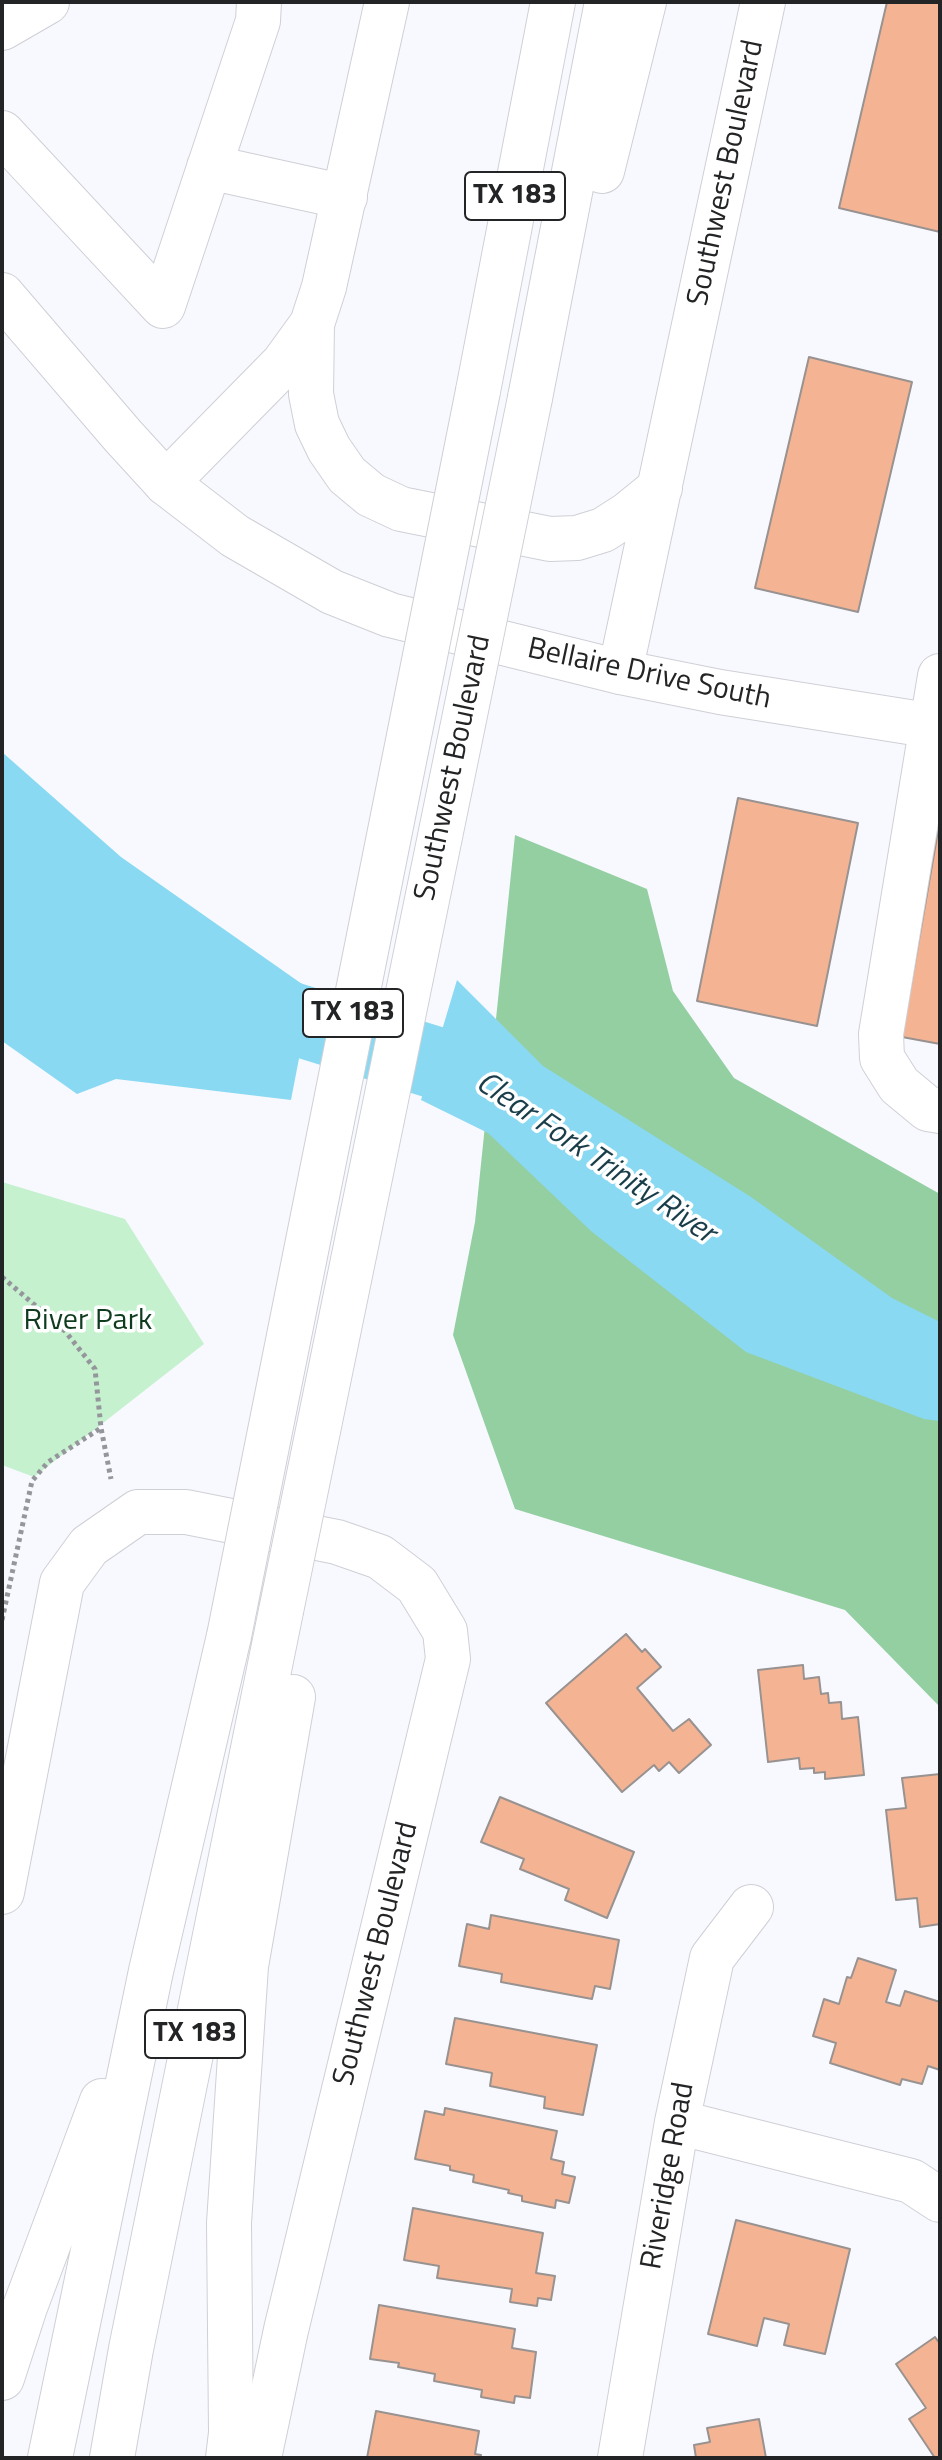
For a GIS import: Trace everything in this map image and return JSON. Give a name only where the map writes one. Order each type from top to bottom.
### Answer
[{"type":"main road","points":[[2,28],[47,2]]},
{"type":"main road","points":[[2,133],[163,306],[258,21],[259,2]]},
{"type":"main road","points":[[387,2],[345,197],[312,324],[311,394],[317,424],[329,449],[347,475],[371,495],[401,509],[550,539],[577,538],[603,530],[660,488]]},
{"type":"main road","name":"Southwest Boulevard","points":[[50,2458],[151,1971],[229,1636],[553,2]]},
{"type":"main road","name":"Southwest Boulevard","points":[[112,2458],[131,2349],[532,391],[607,2]]},
{"type":"main road","points":[[532,391],[559,344],[644,2]]},
{"type":"main road","name":"Southwest Boulevard","points":[[620,672],[763,2]]},
{"type":"main road","points":[[209,167],[345,197]]},
{"type":"main road","name":"Bellaire Drive South","points":[[2,295],[166,483],[235,536],[332,592],[390,615],[620,672],[720,692],[935,726]]},
{"type":"main road","points":[[166,483],[283,364],[312,324]]},
{"type":"main road","points":[[940,676],[935,726],[881,1034],[882,1058],[899,1085],[928,1109],[940,1111]]},
{"type":"main road","name":"Southwest Boulevard","points":[[2,1892],[62,1583],[89,1546],[138,1512],[186,1512],[337,1542],[380,1557],[417,1585],[445,1631],[448,1659],[286,2330],[259,2458]]},
{"type":"main road","points":[[228,2458],[231,2433],[229,2223],[246,1966],[298,1671],[281,1611]]},
{"type":"main road","name":"Riveridge Road","points":[[620,2458],[677,2122],[712,1958],[751,1907]]},
{"type":"main road","points":[[2,2378],[25,2307],[151,1971]]},
{"type":"main road","points":[[677,2122],[911,2181],[940,2200]]},
{"type":"path","points":[[2,1277],[65,1331],[95,1369],[108,1471],[126,1520]]},
{"type":"path","points":[[2,1620],[32,1481],[48,1462],[101,1428]]},
{"type":"green space","points":[[515,835],[647,889],[673,991],[734,1078],[940,1194],[940,1707],[845,1610],[515,1509],[453,1335],[475,1222]]},
{"type":"green space","name":"River Park","points":[[2,1182],[125,1219],[204,1344],[34,1477],[2,1465]]},
{"type":"water","points":[[2,752],[121,857],[312,991],[291,1100],[116,1079],[77,1094],[2,1041]]},
{"type":"water","points":[[457,980],[543,1066],[751,1197],[892,1298],[940,1322],[940,1421],[924,1419],[746,1352],[591,1231],[488,1133],[421,1100]]},
{"type":"building","points":[[887,2],[940,2],[940,232],[839,208]]},
{"type":"building","points":[[809,357],[912,382],[858,612],[755,588]]},
{"type":"building","points":[[738,798],[858,823],[817,1026],[697,1001]]},
{"type":"building","points":[[940,831],[940,1044],[902,1037]]},
{"type":"building","points":[[626,1634],[661,1667],[637,1688],[673,1731],[689,1719],[711,1745],[679,1773],[669,1762],[659,1771],[654,1765],[622,1792],[546,1703]]},
{"type":"building","points":[[803,1665],[804,1679],[819,1677],[821,1694],[828,1693],[829,1703],[841,1702],[842,1719],[858,1717],[864,1775],[825,1779],[825,1772],[814,1773],[814,1768],[800,1769],[799,1758],[768,1762],[758,1670]]},
{"type":"building","points":[[940,1774],[940,1924],[920,1927],[917,1898],[896,1900],[886,1810],[906,1808],[902,1778]]},
{"type":"building","points":[[500,1797],[634,1852],[607,1918],[565,1900],[569,1889],[520,1869],[524,1859],[481,1842]]},
{"type":"building","points":[[491,1915],[619,1940],[610,1989],[595,1986],[592,1999],[501,1982],[502,1974],[459,1966],[467,1924],[489,1929]]},
{"type":"building","points":[[858,1958],[896,1970],[886,2002],[900,2006],[905,1991],[940,2002],[940,2070],[928,2066],[922,2084],[902,2079],[900,2085],[830,2063],[836,2043],[813,2036],[824,1999],[839,2004],[847,1977],[851,1978]]},
{"type":"building","points":[[455,2018],[597,2045],[583,2115],[544,2108],[545,2097],[490,2086],[492,2073],[446,2064]]},
{"type":"building","points":[[445,2108],[557,2131],[551,2159],[564,2162],[562,2174],[575,2177],[569,2203],[556,2200],[555,2208],[522,2201],[522,2196],[508,2193],[509,2190],[473,2182],[474,2175],[450,2170],[450,2166],[415,2159],[425,2111],[444,2115]]},
{"type":"building","points":[[413,2208],[543,2233],[536,2273],[555,2276],[551,2300],[538,2298],[537,2306],[510,2302],[512,2289],[437,2278],[439,2266],[404,2260]]},
{"type":"building","points":[[736,2220],[850,2249],[825,2354],[784,2345],[789,2324],[764,2318],[757,2346],[708,2334]]},
{"type":"building","points":[[379,2305],[515,2329],[512,2348],[536,2352],[530,2398],[515,2396],[514,2403],[481,2397],[482,2390],[434,2381],[435,2374],[398,2367],[399,2363],[370,2359]]},
{"type":"building","points":[[935,2337],[940,2344],[940,2458],[935,2458],[909,2419],[926,2408],[896,2364]]},
{"type":"building","points":[[376,2411],[479,2431],[475,2454],[481,2455],[480,2458],[367,2458]]},
{"type":"building","points":[[759,2419],[766,2458],[696,2458],[694,2445],[710,2442],[707,2428]]},
{"type":"waterway","name":"Clear Fork Trinity River","points":[[210,993],[488,1079],[523,1103]]}]
